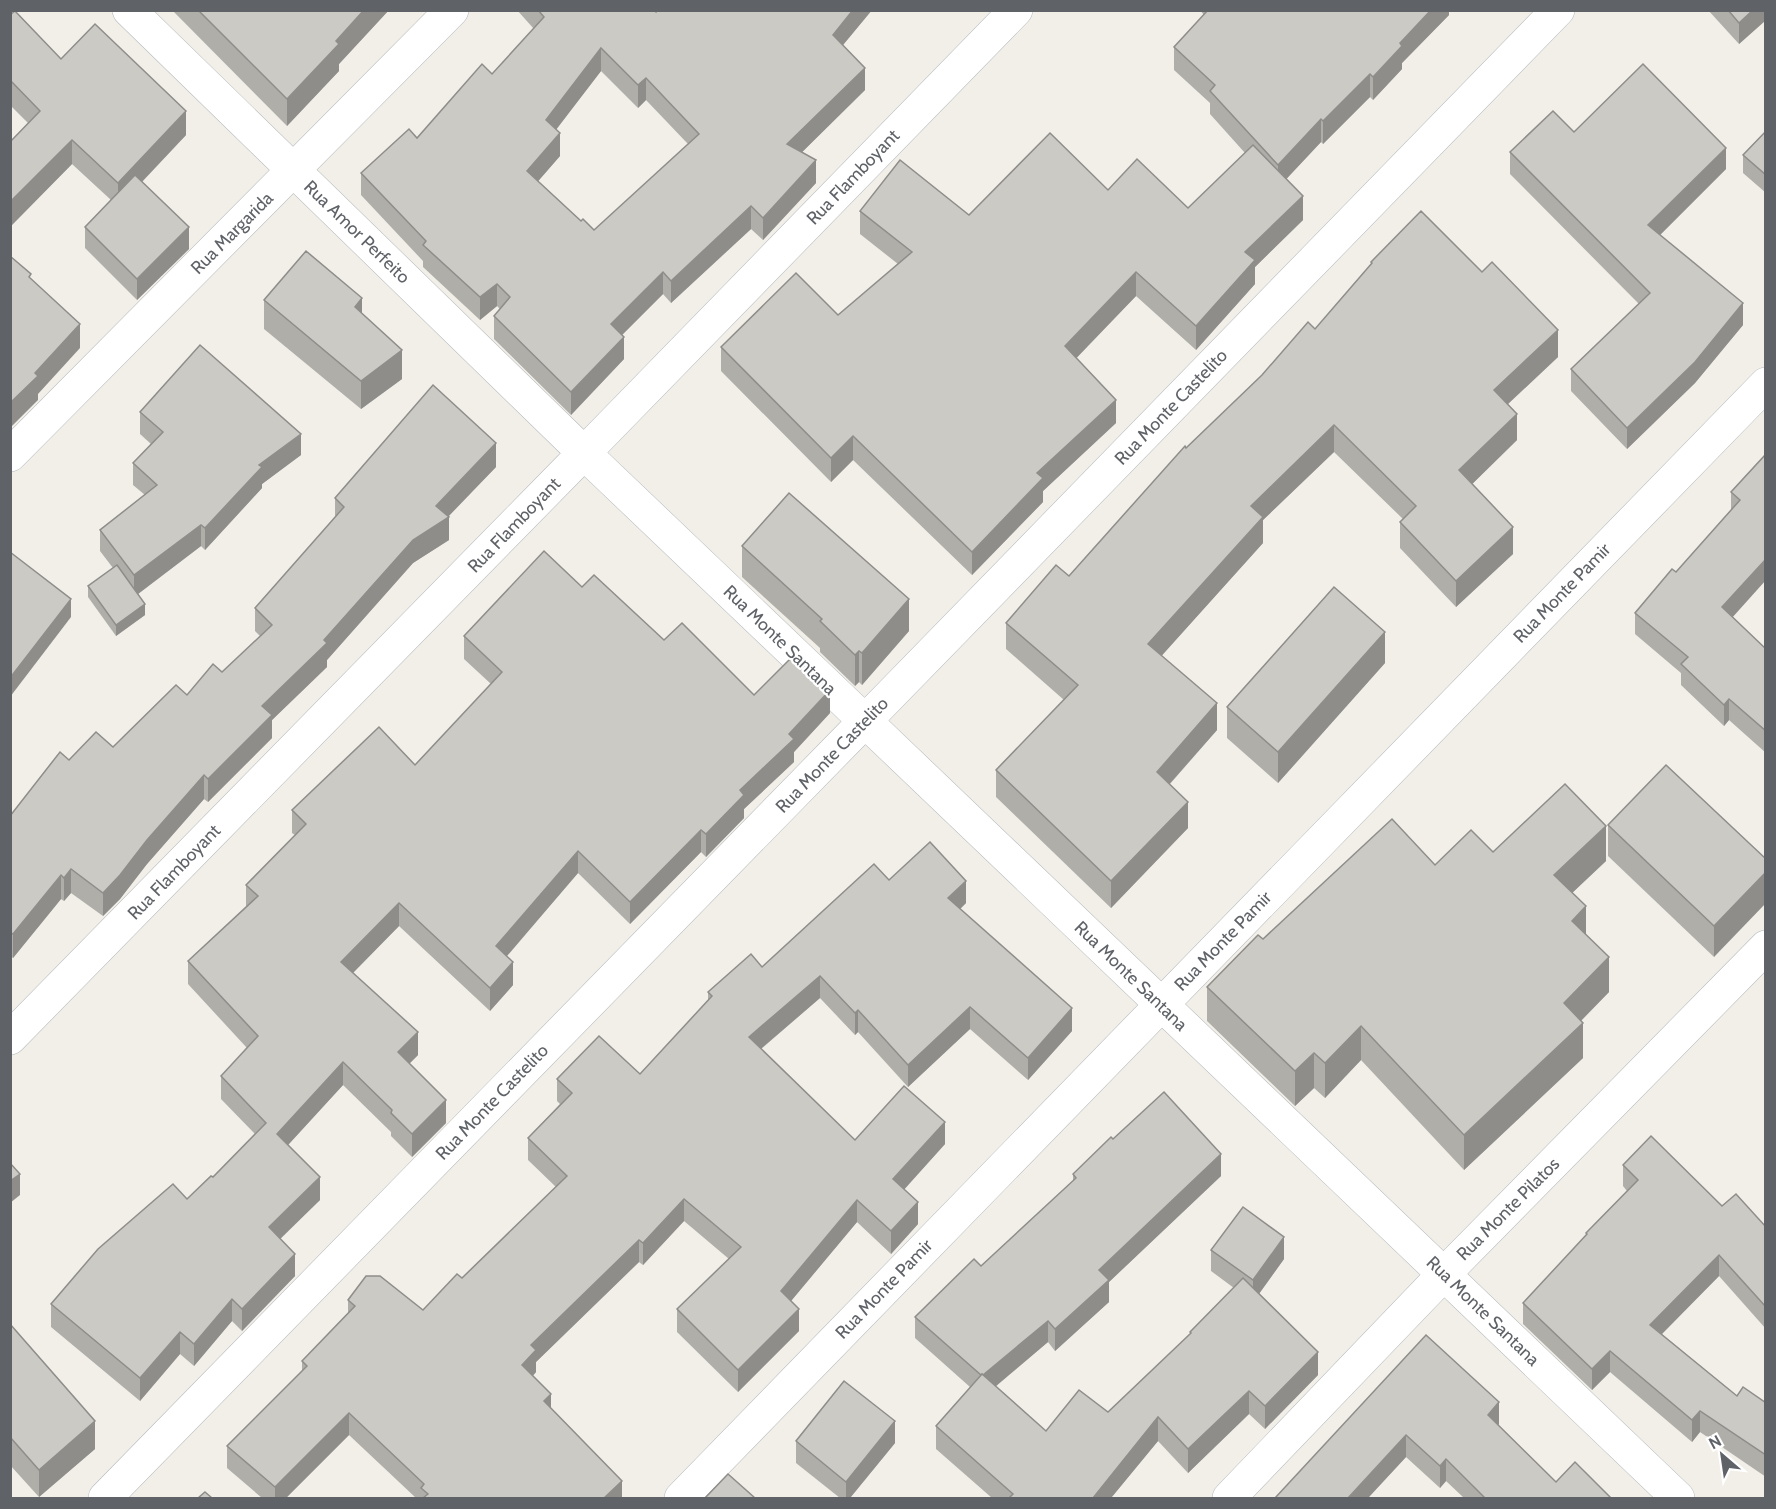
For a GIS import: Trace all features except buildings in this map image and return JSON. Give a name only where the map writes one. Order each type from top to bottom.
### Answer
[{"type":"street","name":"Rua Amor Perfeito","points":[[129,10],[584,453]]},
{"type":"street","name":"Rua Margarida","points":[[10,455],[452,10]]},
{"type":"street","name":"Rua Flamboyant","points":[[10,1038],[1016,10]]},
{"type":"street","name":"Rua Monte Castelito","points":[[105,1498],[1558,10]]},
{"type":"street","name":"Rua Monte Pamir","points":[[681,1498],[1766,384]]},
{"type":"street","name":"Rua Monte Santana","points":[[584,453],[1678,1498]]},
{"type":"street","name":"Rua Monte Pilatos","points":[[1229,1498],[1444,1274],[1766,947]]}]
